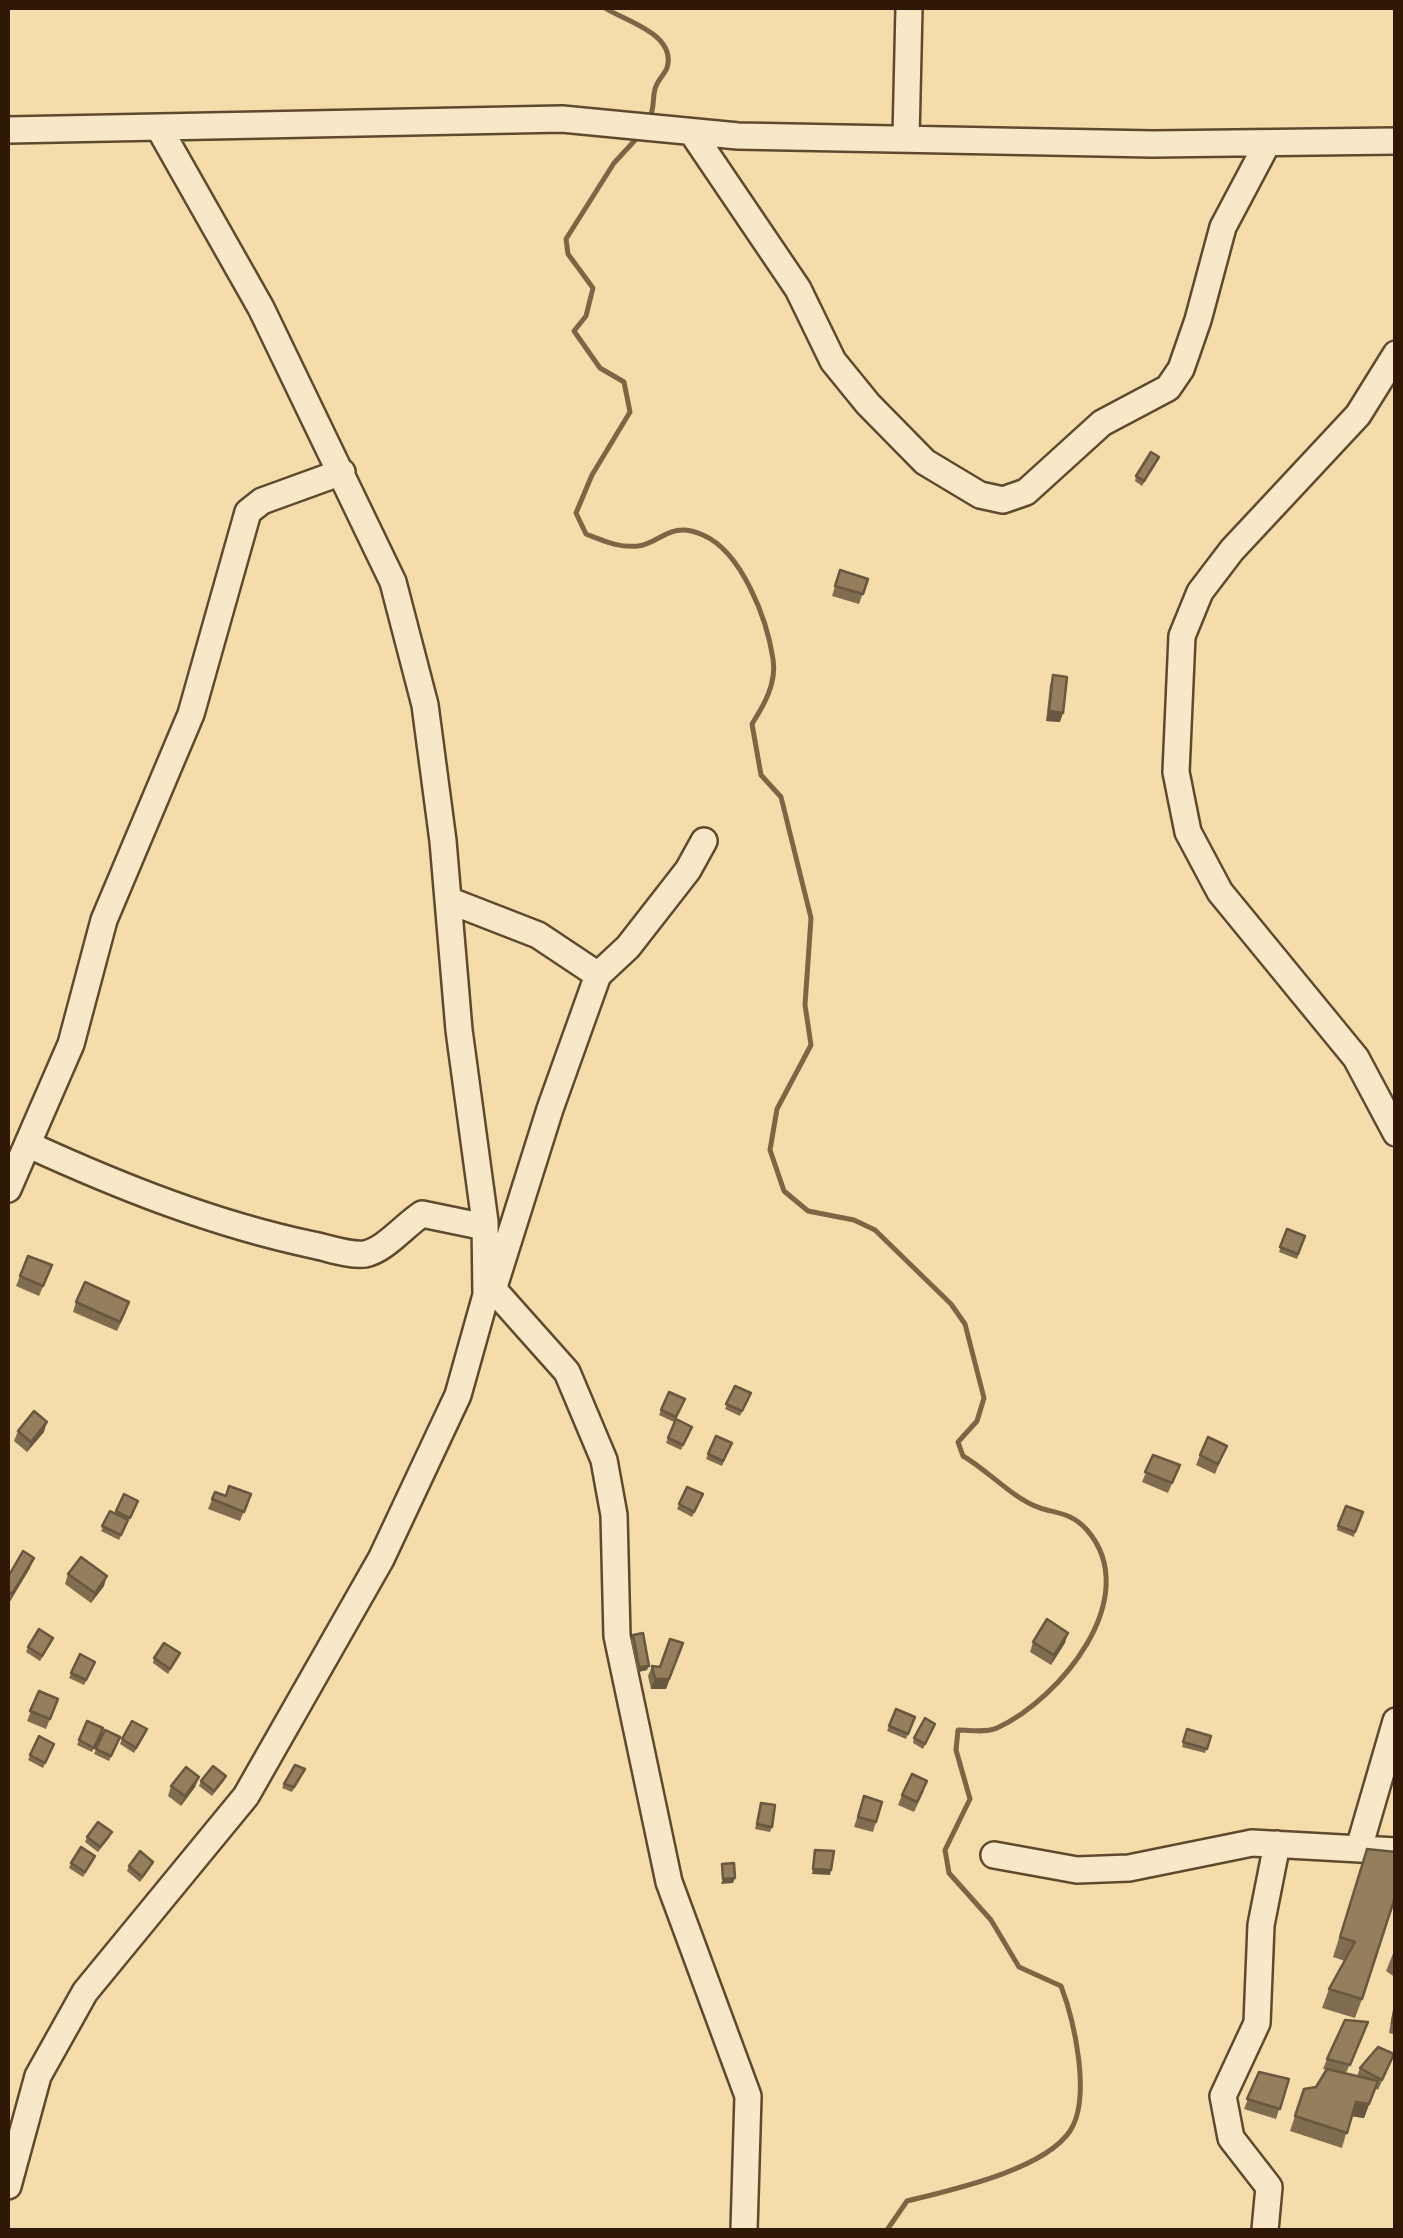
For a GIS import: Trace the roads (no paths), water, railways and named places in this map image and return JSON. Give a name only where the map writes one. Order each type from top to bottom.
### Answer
[{"type":"street","points":[[906,138],[909,8]]},
{"type":"street","points":[[8,130],[562,119],[692,134],[1266,144],[1396,141]]},
{"type":"street","points":[[159,128],[261,308],[393,582],[424,705],[490,1286],[567,1372],[604,1460],[614,1515],[618,1636],[669,1882],[748,2096],[744,2230]]},
{"type":"street","points":[[692,134],[798,288],[833,361],[868,404],[925,462],[980,496],[1002,500],[1026,492],[1102,423],[1168,388],[1181,369],[1198,320],[1223,227],[1266,144]]},
{"type":"street","points":[[1396,354],[1358,415],[1232,550],[1200,592],[1182,636],[1176,772],[1188,832],[1220,892],[1281,972],[1356,1058],[1396,1134]]},
{"type":"street","points":[[8,1189],[71,1044],[104,920],[191,714],[248,512],[262,501],[342,472]]},
{"type":"street","points":[[8,2186],[38,2076],[84,1992],[246,1796],[381,1558],[458,1395],[486,1295],[598,975],[628,947],[688,870],[704,841]]},
{"type":"street","points":[[448,900],[538,936],[598,975]]},
{"type":"street","points":[[29,1145],[169,1205],[343,1251],[375,1251],[422,1214],[485,1228]]},
{"type":"street","points":[[1358,1848],[1396,1720]]},
{"type":"street","points":[[994,1855],[1077,1870],[1129,1868],[1252,1844],[1396,1851]]},
{"type":"street","points":[[1265,2230],[1269,2187],[1231,2138],[1223,2096],[1257,2023],[1261,1925],[1276,1844]]},
{"type":"waterway","points":[[605,8],[647,30],[664,46],[668,56],[649,119]]},
{"type":"waterway","points":[[638,137],[614,163],[566,239],[568,254],[593,288],[586,316],[574,331],[600,368],[624,382],[630,412],[592,475],[576,513],[586,534],[618,545],[638,546],[682,530],[703,535],[730,556],[741,571],[765,625],[773,677],[752,724],[761,775],[781,797],[811,918],[805,1005],[811,1045],[777,1109],[770,1150],[784,1191],[808,1211],[854,1220],[875,1230],[951,1304],[965,1324],[984,1398],[977,1421],[958,1442],[963,1456],[1025,1501],[1082,1525],[1102,1557],[1106,1585],[1100,1615],[1087,1644],[1045,1695],[997,1728],[958,1730],[956,1750],[970,1799],[945,1850],[949,1873],[991,1920],[1019,1967],[1061,1986],[1079,2059],[1080,2099],[1076,2117],[1070,2131],[1040,2157],[995,2176],[907,2201],[887,2230]]}]
